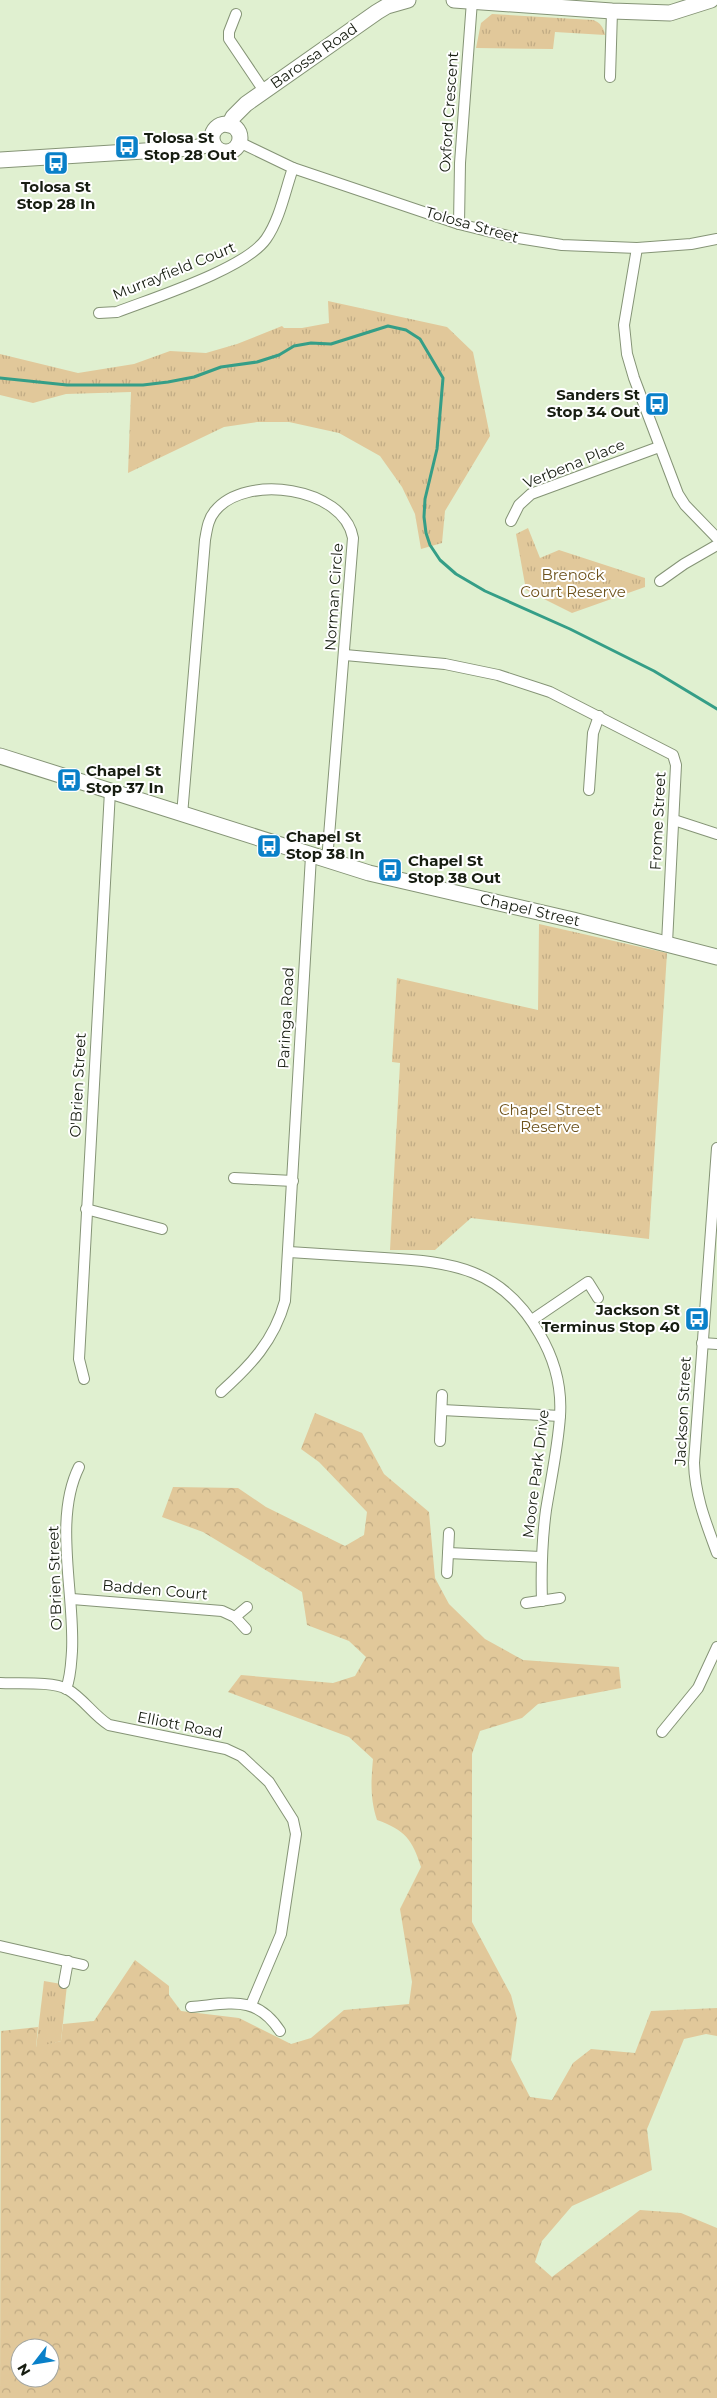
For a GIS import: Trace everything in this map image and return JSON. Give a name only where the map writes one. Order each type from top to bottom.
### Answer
[{"type":"street","name":"Barossa Road","points":[[229,125],[238,111],[385,3],[408,0]]},
{"type":"street","points":[[454,0],[670,13],[711,0]]},
{"type":"street","name":"Oxford Crescent","points":[[459,224],[460,163],[472,1]]},
{"type":"street","points":[[610,77],[612,11]]},
{"type":"street","points":[[236,14],[229,32],[229,40],[264,91]]},
{"type":"street","points":[[220,125],[229,125],[238,133],[239,142],[235,149],[227,152],[219,150],[213,144],[214,131],[220,125]]},
{"type":"street","name":"Tolosa Street","points":[[239,142],[293,168],[459,224],[512,237],[562,246],[637,248],[691,244],[717,239]]},
{"type":"street","points":[[0,160],[192,148],[213,144]]},
{"type":"street","name":"Murrayfield Court","points":[[99,313],[117,312],[230,267],[250,256],[259,248],[272,230],[293,168]]},
{"type":"street","points":[[637,248],[624,337],[634,378],[678,494],[685,505],[717,538]]},
{"type":"street","name":"Verbena Place","points":[[511,521],[519,505],[531,494],[659,447]]},
{"type":"street","name":"Norman Circle","points":[[182,815],[207,528],[210,519],[223,503],[258,491],[287,491],[318,499],[344,516],[352,530],[354,547],[327,861]]},
{"type":"street","points":[[660,581],[717,544]]},
{"type":"street","name":"Frome Street","points":[[345,655],[445,664],[498,675],[550,692],[673,755],[676,765],[667,943]]},
{"type":"street","points":[[589,790],[593,733],[598,716]]},
{"type":"street","name":"Chapel Street","points":[[0,756],[327,861],[403,882],[667,943],[717,957]]},
{"type":"street","name":"O'Brien Street","points":[[84,1379],[79,1360],[110,791]]},
{"type":"street","points":[[674,820],[717,834]]},
{"type":"street","name":"Paringa Road","points":[[221,1392],[253,1362],[275,1330],[285,1301],[310,856]]},
{"type":"street","name":"Jackson Street","points":[[717,1148],[694,1479],[701,1510],[717,1553]]},
{"type":"street","points":[[234,1178],[293,1181]]},
{"type":"street","points":[[86,1209],[162,1229]]},
{"type":"street","name":"Moore Park Drive","points":[[289,1252],[424,1260],[452,1265],[482,1276],[498,1287],[532,1320],[550,1354],[557,1373],[560,1394],[560,1416],[541,1557],[542,1600]]},
{"type":"street","points":[[532,1320],[585,1278],[598,1298]]},
{"type":"street","points":[[702,1343],[717,1344]]},
{"type":"street","points":[[440,1441],[442,1395]]},
{"type":"street","points":[[442,1410],[560,1416]]},
{"type":"street","name":"O'Brien Street","points":[[66,1689],[71,1672],[73,1625],[67,1545],[68,1505],[71,1487],[80,1467]]},
{"type":"street","points":[[447,1573],[449,1533]]},
{"type":"street","points":[[448,1553],[541,1557]]},
{"type":"street","points":[[526,1603],[560,1598]]},
{"type":"street","name":"Badden Court","points":[[72,1599],[192,1607],[222,1611],[235,1617]]},
{"type":"street","points":[[246,1629],[235,1617],[247,1607]]},
{"type":"street","points":[[662,1732],[698,1688],[717,1647]]},
{"type":"street","points":[[0,1683],[55,1686],[66,1689]]},
{"type":"street","name":"Elliott Road","points":[[66,1689],[109,1725],[234,1752],[262,1775],[288,1812],[296,1834],[284,1924],[279,1942],[251,2005]]},
{"type":"street","points":[[0,1946],[83,1965]]},
{"type":"street","points":[[64,1983],[68,1961]]},
{"type":"street","points":[[192,2007],[238,2003],[251,2005],[267,2014],[280,2031]]},
{"type":"green space","points":[[492,14],[593,20],[598,22],[605,35],[555,32],[553,49],[476,48],[481,23]]},
{"type":"green space","points":[[328,301],[447,327],[473,352],[490,436],[445,511],[442,543],[421,549],[415,514],[402,487],[380,456],[339,433],[289,422],[257,422],[224,427],[128,473],[131,392],[66,394],[33,403],[0,395],[0,354],[78,373],[134,364],[170,351],[206,353],[237,344],[282,326],[284,328],[302,328],[329,323]]},
{"type":"green space","name":"Brenock Court Reserve","points":[[528,528],[540,558],[559,550],[645,578],[645,587],[572,613],[526,590],[516,534]]},
{"type":"green space","name":"Chapel Street Reserve","points":[[539,924],[667,953],[649,1239],[471,1218],[435,1250],[390,1250],[400,1063],[392,1062],[397,978],[538,1010]]},
{"type":"green space","points":[[315,1413],[362,1433],[384,1474],[429,1512],[435,1578],[449,1604],[485,1639],[523,1660],[619,1667],[621,1688],[538,1704],[522,1718],[480,1731],[472,1754],[472,1922],[511,1995],[517,2018],[511,2060],[530,2097],[552,2100],[573,2063],[591,2049],[635,2053],[651,2011],[717,2008],[717,2036],[706,2034],[684,2039],[647,2129],[652,2170],[572,2206],[542,2241],[535,2262],[552,2277],[640,2210],[681,2213],[717,2228],[717,2398],[0,2398],[1,2031],[38,2027],[36,2047],[61,2041],[63,2024],[94,2021],[135,1960],[169,1986],[169,1995],[181,2011],[239,2018],[291,2044],[311,2038],[344,2010],[409,2004],[412,1982],[400,1909],[421,1867],[411,1842],[401,1832],[377,1820],[372,1790],[373,1759],[349,1737],[228,1692],[241,1675],[333,1683],[355,1676],[366,1657],[349,1641],[307,1625],[302,1592],[203,1532],[162,1517],[173,1487],[238,1488],[266,1507],[345,1546],[364,1535],[367,1512],[319,1462],[301,1449]]},
{"type":"green space","points":[[44,1981],[67,1985],[61,2041],[36,2048]]},
{"type":"waterway","points":[[0,378],[67,385],[143,385],[194,377],[221,367],[257,362],[279,355],[294,346],[311,343],[331,344],[388,326],[406,330],[420,339],[443,378],[437,449],[425,499],[424,517],[430,545],[440,560],[456,574],[485,591],[570,629],[654,671],[717,709]]},
{"type":"place","name":"Tolosa St Stop 28 Out","points":[[127,147]]},
{"type":"place","name":"Tolosa St Stop 28 In","points":[[56,163]]},
{"type":"place","name":"Sanders St Stop 34 Out","points":[[657,404]]},
{"type":"place","name":"Chapel St Stop 37 In","points":[[69,780]]},
{"type":"place","name":"Chapel St Stop 38 In","points":[[269,846]]},
{"type":"place","name":"Chapel St Stop 38 Out","points":[[390,870]]},
{"type":"place","name":"Jackson St Terminus Stop 40","points":[[697,1319]]}]
